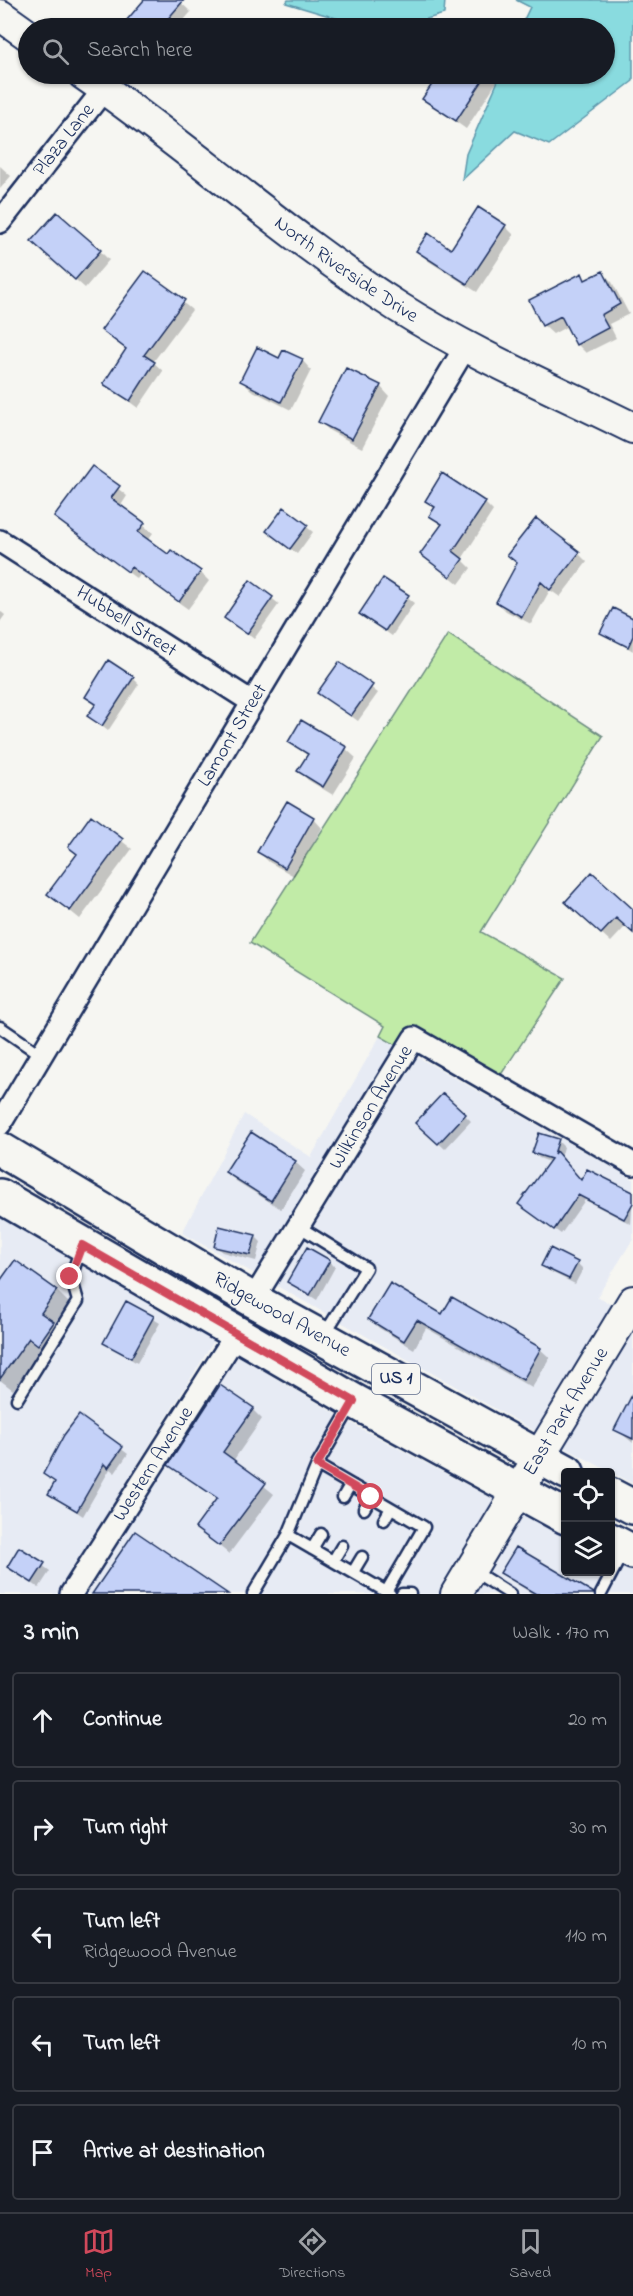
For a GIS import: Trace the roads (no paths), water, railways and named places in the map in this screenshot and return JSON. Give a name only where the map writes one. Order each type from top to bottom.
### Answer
[{"type":"main road","name":"Ridgewood Avenue","points":[[0,1149],[253,1300],[553,1465]]},
{"type":"main road","name":"Ridgewood Avenue","points":[[0,1196],[354,1401],[561,1513]]},
{"type":"main road","points":[[615,1498],[633,1507]]},
{"type":"street","points":[[0,15],[18,28]]},
{"type":"street","name":"Plaza Lane","points":[[0,222],[92,84]]},
{"type":"street","name":"North Riverside Drive","points":[[98,84],[334,262],[398,307],[466,346],[633,428]]},
{"type":"street","name":"Lamont Street","points":[[0,1124],[466,346]]},
{"type":"street","name":"Hubbell Street","points":[[0,541],[252,702]]},
{"type":"street","name":"Wilkinson Avenue","points":[[253,1300],[414,1038],[633,1164]]},
{"type":"street","name":"East Park Avenue","points":[[458,1584],[519,1491],[553,1465],[633,1301]]},
{"type":"street","name":"Western Avenue","points":[[71,1594],[237,1333]]},
{"type":"lane","points":[[0,1027],[41,1055]]},
{"type":"lane","points":[[298,1226],[366,1268],[322,1338]]},
{"type":"lane","points":[[16,1399],[78,1301],[70,1277],[82,1245]]},
{"type":"lane","points":[[254,1594],[288,1535],[317,1465],[354,1401]]},
{"type":"lane","points":[[288,1535],[388,1593],[423,1527],[317,1465]]},
{"type":"lane","points":[[343,1497],[350,1485]]},
{"type":"lane","points":[[364,1509],[371,1497]]},
{"type":"lane","points":[[384,1520],[391,1508]]},
{"type":"lane","points":[[312,1549],[321,1534]]},
{"type":"lane","points":[[333,1561],[342,1546]]},
{"type":"lane","points":[[601,1594],[623,1547]]},
{"type":"lane","points":[[353,1572],[362,1557]]},
{"type":"lane","points":[[458,1584],[510,1594]]},
{"type":"lane","points":[[402,1594],[410,1594]]},
{"type":"water","points":[[288,0],[445,0],[444,14],[430,18],[336,18],[286,3]]},
{"type":"water","points":[[516,0],[633,0],[633,81],[549,145],[515,131],[462,180],[466,154],[497,84],[615,84],[615,18],[525,18],[530,7]]}]
